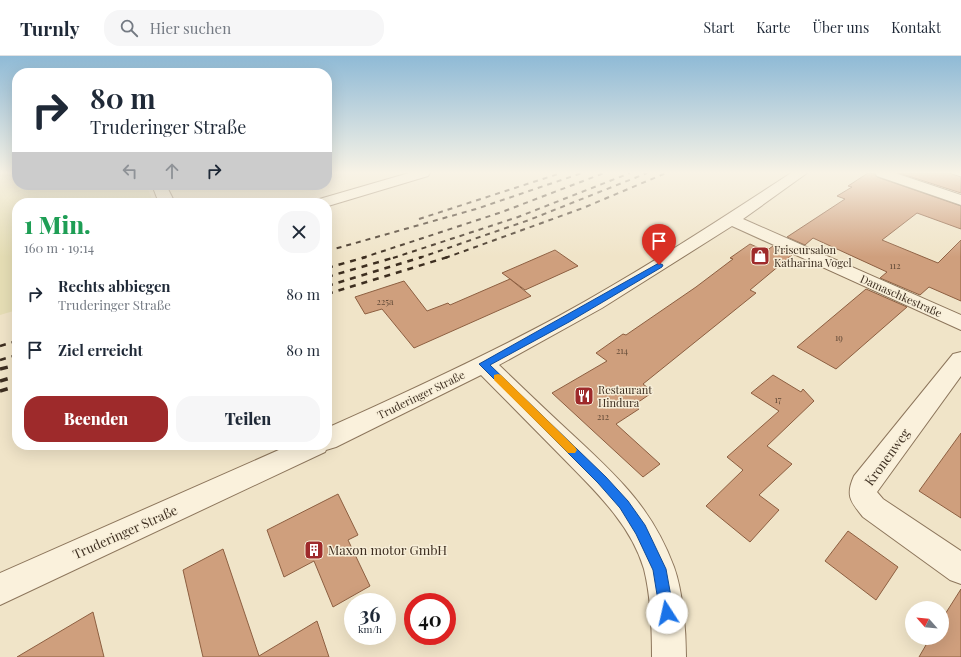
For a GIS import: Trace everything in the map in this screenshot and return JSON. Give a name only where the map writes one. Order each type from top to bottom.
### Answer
[{"type":"street","name":"Truderinger Straße","points":[[332,438],[484,364],[566,320],[732,220],[759,201]]},
{"type":"street","name":"Damaschkestraße","points":[[732,220],[961,323]]},
{"type":"street","name":"Kronenweg","points":[[961,360],[864,486],[863,496],[873,508],[961,569]]},
{"type":"street","points":[[484,364],[602,480],[624,504],[641,530],[660,569],[670,627],[669,657]]},
{"type":"street","name":"Truderinger Straße","points":[[0,589],[305,450]]},
{"type":"shaded area","points":[[0,201],[12,201],[12,311],[0,315]]},
{"type":"building","points":[[842,201],[947,201],[961,206],[961,229],[917,213],[882,240],[938,263],[961,240],[961,301],[929,287],[920,295],[880,278],[887,272],[813,238],[805,245],[787,237]]},
{"type":"building","points":[[750,244],[766,251],[773,246],[792,255],[750,290],[756,293],[643,384],[653,392],[634,405],[639,409],[616,424],[660,464],[643,477],[552,393],[607,361],[596,353],[623,334],[626,335],[696,287],[733,259],[730,258]]},
{"type":"building","points":[[555,250],[578,266],[525,290],[502,273]]},
{"type":"building","points":[[510,279],[531,296],[414,348],[382,309],[365,314],[355,297],[404,281],[427,311],[448,303],[450,305]]},
{"type":"building","points":[[866,289],[907,307],[836,369],[797,347]]},
{"type":"building","points":[[773,375],[801,392],[803,389],[814,401],[767,446],[792,464],[759,495],[779,510],[750,542],[706,506],[743,470],[727,457],[779,411],[751,393]]},
{"type":"building","points":[[961,433],[961,518],[919,491]]},
{"type":"building","name":"Maxon motor GmbH","points":[[338,494],[358,535],[348,540],[370,586],[358,593],[344,593],[344,601],[333,607],[314,561],[284,577],[267,530]]},
{"type":"building","points":[[848,531],[898,567],[876,600],[825,561]]},
{"type":"building","points":[[223,549],[259,656],[317,621],[329,657],[203,657],[183,570]]},
{"type":"building","points":[[961,589],[961,657],[919,657],[926,645],[949,645],[949,608]]},
{"type":"building","points":[[93,612],[104,657],[17,657]]},
{"type":"railway","points":[[419,219],[474,201]]},
{"type":"railway","points":[[332,250],[499,201]]},
{"type":"railway","points":[[362,258],[502,212],[531,201]]},
{"type":"railway","points":[[393,258],[518,217],[559,201]]},
{"type":"railway","points":[[421,257],[529,220],[577,201]]},
{"type":"railway","points":[[446,257],[599,201]]},
{"type":"railway","points":[[332,267],[366,257]]},
{"type":"railway","points":[[332,276],[396,257]]},
{"type":"railway","points":[[332,284],[421,257]]},
{"type":"railway","points":[[332,292],[446,257]]},
{"type":"railway","points":[[0,346],[12,342]]},
{"type":"railway","points":[[0,360],[12,356]]},
{"type":"railway","points":[[0,369],[12,366]]},
{"type":"railway","points":[[0,381],[12,377]]},
{"type":"railway","points":[[0,391],[12,387]]},
{"type":"slow traffic","points":[[498,377],[571,450]]},
{"type":"place","name":"Friseursalon Katharina Vogel","points":[[760,256]]},
{"type":"place","name":"Restaurant Hindura","points":[[584,396]]},
{"type":"place","name":"Maxon motor GmbH","points":[[314,550]]},
{"type":"route","points":[[659,265],[566,320],[484,364],[602,480],[624,504],[641,530],[660,569],[667,613]]}]
